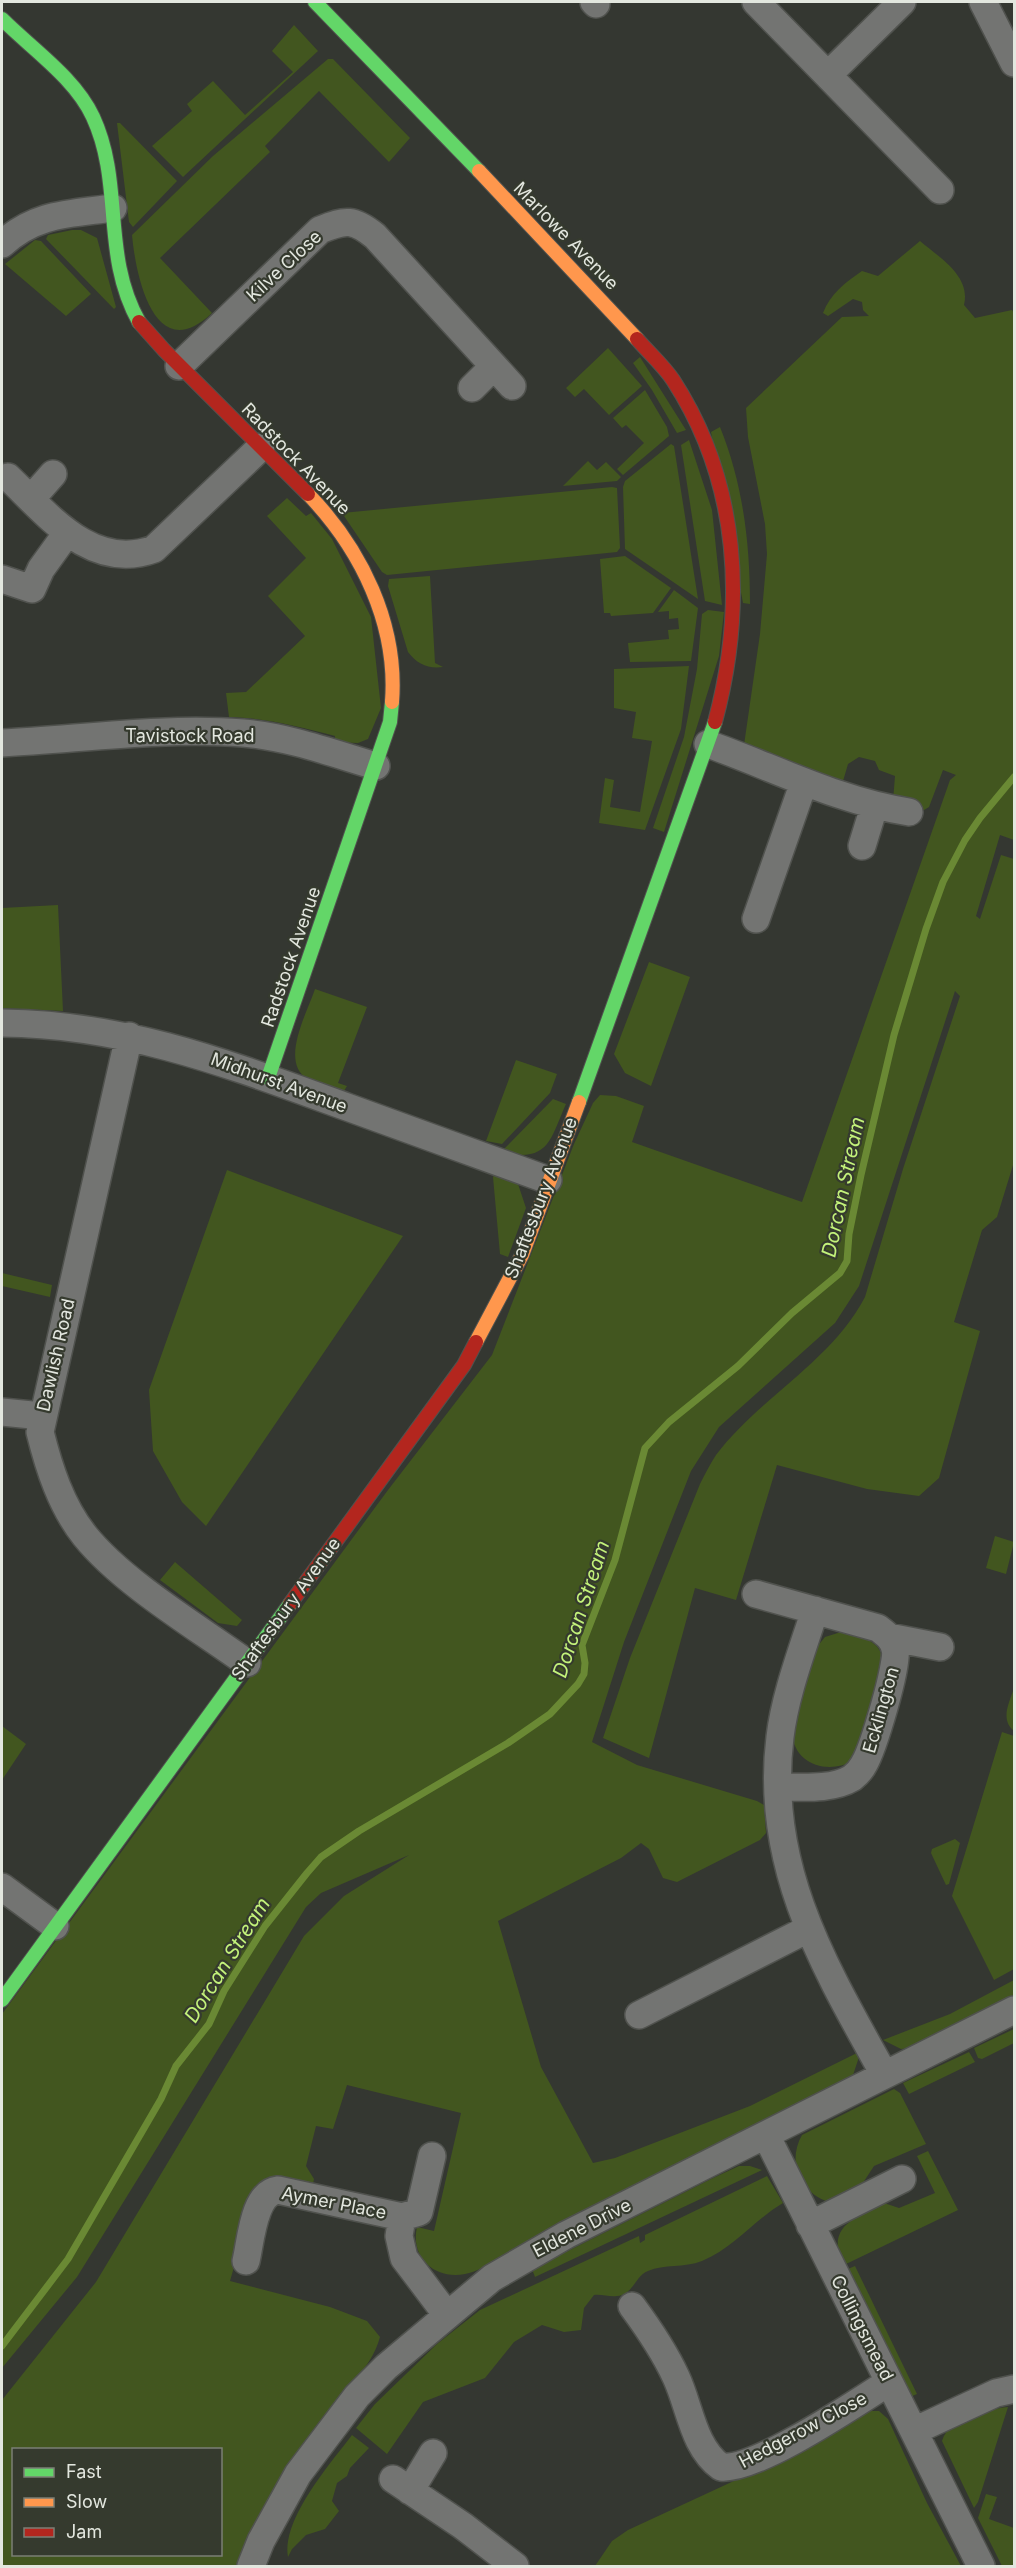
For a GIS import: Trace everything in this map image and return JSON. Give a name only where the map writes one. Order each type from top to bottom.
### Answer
[{"type":"street","points":[[756,2],[829,74],[940,190]]},
{"type":"street","points":[[829,74],[902,2]]},
{"type":"street","points":[[983,2],[1014,63]]},
{"type":"street","name":"Marlowe Avenue","points":[[323,4],[612,311],[672,380],[709,455],[720,489],[729,534]]},
{"type":"street","name":"Radstock Avenue","points":[[2,19],[80,98],[91,114],[103,143],[119,267],[129,303],[138,320],[179,366],[323,508],[356,553],[370,582],[391,646],[395,687],[390,722],[268,1078]]},
{"type":"street","points":[[2,244],[22,228],[42,218],[113,208]]},
{"type":"street","name":"Kilve Close","points":[[179,366],[320,230],[338,222],[358,223],[375,236],[503,376],[472,388]]},
{"type":"street","points":[[8,477],[67,533],[88,546],[114,555],[132,555],[154,549],[261,447]]},
{"type":"street","points":[[31,499],[52,474]]},
{"type":"street","points":[[2,579],[32,589],[41,569],[67,533]]},
{"type":"street","name":"Shaftesbury Avenue","points":[[2,2000],[464,1365],[522,1255],[536,1222],[548,1180],[562,1149],[708,744],[727,675],[735,621],[734,577],[729,534]]},
{"type":"street","name":"Tavistock Road","points":[[2,743],[149,733],[242,733],[302,743],[376,766]]},
{"type":"street","points":[[708,744],[874,807],[909,812]]},
{"type":"street","points":[[756,919],[804,782]]},
{"type":"street","points":[[862,846],[874,807]]},
{"type":"street","name":"Midhurst Avenue","points":[[2,1023],[42,1024],[129,1036],[170,1045],[268,1078],[548,1180]]},
{"type":"street","name":"Dawlish Road","points":[[129,1036],[40,1432],[63,1500],[85,1535],[121,1572],[247,1663]]},
{"type":"street","points":[[2,1412],[42,1416]]},
{"type":"street","points":[[756,1594],[878,1628],[889,1636],[940,1647]]},
{"type":"street","points":[[815,1610],[780,1736],[779,1787],[786,1858],[808,1929],[884,2074]]},
{"type":"street","name":"Ecklington","points":[[779,1787],[841,1783],[861,1771],[873,1742],[896,1658],[895,1647],[889,1636]]},
{"type":"street","points":[[2,1887],[55,1926]]},
{"type":"street","points":[[639,2014],[808,1929]]},
{"type":"street","name":"Eldene Drive","points":[[256,2564],[278,2509],[298,2474],[345,2412],[386,2367],[492,2278],[521,2259],[1014,2010]]},
{"type":"street","name":"Collingsmead","points":[[766,2135],[981,2566]]},
{"type":"street","name":"Aymer Place","points":[[246,2261],[262,2197],[269,2191],[278,2190],[402,2217],[419,2212],[432,2156]]},
{"type":"street","points":[[810,2225],[902,2179]]},
{"type":"street","name":"Aymer Place","points":[[402,2217],[399,2235],[404,2258],[447,2314]]},
{"type":"street","name":"Hedgerow Close","points":[[632,2306],[663,2351],[707,2454],[721,2467],[736,2467],[766,2454],[889,2382]]},
{"type":"street","points":[[914,2431],[996,2393],[1014,2389]]},
{"type":"street","points":[[433,2453],[401,2485],[463,2526],[515,2566]]},
{"type":"green space","points":[[294,25],[318,51],[183,177],[152,146],[192,111],[187,104],[213,81],[245,115],[293,72],[272,51]]},
{"type":"green space","points":[[328,59],[333,59],[410,138],[389,162],[319,91],[265,146],[270,152],[160,258],[212,313],[192,327],[176,330],[163,323],[152,310],[144,293],[138,273],[132,235],[213,156]]},
{"type":"green space","points":[[117,123],[120,123],[177,181],[133,227],[129,222]]},
{"type":"green space","points":[[81,230],[97,238],[116,307],[114,309],[46,239],[48,235]]},
{"type":"green space","points":[[35,240],[41,241],[91,294],[66,316],[5,264]]},
{"type":"green space","points":[[920,241],[945,261],[958,276],[963,285],[964,305],[975,318],[1012,310],[1014,313],[1014,840],[1000,835],[976,916],[980,919],[1001,855],[1014,859],[1014,1162],[997,1217],[982,1230],[954,1322],[980,1331],[939,1478],[919,1496],[867,1489],[777,1465],[736,1600],[695,1588],[649,1758],[603,1738],[630,1658],[700,1484],[716,1455],[753,1415],[834,1341],[851,1320],[865,1297],[903,1169],[960,996],[955,991],[859,1286],[835,1323],[719,1427],[691,1471],[624,1642],[592,1742],[637,1765],[757,1801],[764,1805],[766,1833],[760,1840],[677,1882],[663,1878],[649,1849],[641,1843],[621,1858],[498,1921],[541,2067],[593,2163],[615,2158],[750,2106],[861,2051],[852,2078],[714,2150],[557,2224],[485,2267],[454,2275],[434,2270],[427,2264],[417,2248],[416,2238],[417,2227],[434,2231],[461,2113],[347,2085],[333,2129],[316,2126],[306,2166],[314,2179],[312,2189],[282,2182],[240,2246],[230,2281],[330,2307],[367,2321],[380,2337],[376,2349],[361,2373],[316,2426],[282,2477],[236,2566],[2,2566],[2,2400],[96,2282],[304,1936],[344,1896],[409,1855],[321,1893],[306,1907],[77,2277],[2,2368],[2,2014],[388,1490],[492,1355],[574,1144],[593,1103],[600,1095],[616,1096],[644,1106],[632,1142],[802,1202],[950,780],[956,775],[943,770],[929,807],[924,810],[893,801],[895,776],[879,770],[875,761],[859,757],[848,764],[841,788],[744,745],[760,634],[767,554],[765,524],[748,437],[746,408],[842,317],[869,316],[863,310],[862,302],[853,299],[828,316],[823,313],[834,294],[862,271],[878,276]]},
{"type":"green space","points":[[608,348],[642,386],[609,415],[584,389],[575,397],[566,388]]},
{"type":"green space","points":[[640,357],[686,430],[677,433],[633,363]]},
{"type":"green space","points":[[645,390],[667,427],[669,436],[623,475],[617,469],[644,443],[626,425],[622,428],[613,418]]},
{"type":"green space","points":[[720,427],[728,448],[744,514],[749,559],[750,604],[743,603],[711,432]]},
{"type":"green space","points":[[689,440],[712,510],[722,605],[705,601],[681,445]]},
{"type":"green space","points":[[671,444],[674,446],[698,599],[625,549],[623,487],[625,481]]},
{"type":"green space","points":[[588,461],[597,470],[606,462],[621,477],[617,481],[563,486]]},
{"type":"green space","points":[[617,488],[620,548],[617,552],[387,575],[382,572],[342,513]]},
{"type":"green space","points":[[287,498],[306,516],[311,513],[332,539],[371,617],[381,708],[368,739],[358,743],[335,742],[335,736],[282,724],[229,717],[226,693],[246,692],[305,636],[268,596],[306,558],[267,516]]},
{"type":"green space","points":[[625,556],[671,588],[653,613],[611,616],[610,613],[604,613],[600,559]]},
{"type":"green space","points":[[430,576],[435,663],[443,667],[423,665],[408,652],[388,586],[389,579]]},
{"type":"green space","points":[[674,590],[698,608],[691,661],[630,662],[628,643],[669,639],[668,630],[679,629],[678,618],[669,619],[669,611],[658,612]]},
{"type":"green space","points":[[708,610],[724,612],[719,656],[664,832],[653,828],[684,737],[697,669],[702,614]]},
{"type":"green space","points":[[689,666],[681,729],[645,830],[599,823],[605,778],[614,780],[610,807],[640,812],[652,741],[632,738],[636,712],[614,708],[614,669]]},
{"type":"green space","points":[[58,905],[63,1011],[2,1008],[2,908]]},
{"type":"green space","points":[[649,962],[690,977],[651,1086],[625,1073],[614,1054]]},
{"type":"green space","points":[[315,989],[367,1007],[338,1083],[347,1086],[344,1091],[308,1079],[300,1072],[296,1062],[295,1050],[298,1037]]},
{"type":"green space","points":[[516,1060],[557,1074],[550,1093],[502,1144],[486,1141]]},
{"type":"green space","points":[[553,1099],[566,1104],[546,1145],[530,1154],[503,1153],[505,1148]]},
{"type":"green space","points":[[227,1170],[403,1236],[206,1526],[182,1502],[153,1451],[149,1390]]},
{"type":"green space","points":[[496,1171],[517,1181],[526,1208],[508,1257],[500,1254],[493,1177]]},
{"type":"green space","points":[[2,1273],[52,1285],[50,1297],[2,1286]]},
{"type":"green space","points":[[995,1536],[1014,1542],[1006,1574],[986,1568]]},
{"type":"green space","points":[[175,1562],[242,1620],[237,1626],[218,1623],[160,1580]]},
{"type":"green space","points":[[841,1632],[870,1641],[878,1648],[882,1656],[882,1665],[881,1676],[853,1761],[833,1767],[813,1764],[805,1759],[794,1744],[792,1733],[812,1653],[825,1637]]},
{"type":"green space","points":[[1014,1688],[1014,1731],[1007,1722],[1007,1717],[1008,1705]]},
{"type":"green space","points":[[2,1726],[26,1744],[2,1780]]},
{"type":"green space","points":[[1002,1732],[1014,1736],[1014,1969],[994,1980],[952,1896]]},
{"type":"green space","points":[[955,1839],[960,1843],[949,1884],[946,1885],[931,1853],[932,1849]]},
{"type":"green space","points":[[1014,1980],[1014,2000],[911,2048],[901,2049],[883,2040],[950,2014]]},
{"type":"green space","points":[[1014,2029],[1014,2043],[982,2059],[978,2058],[974,2048]]},
{"type":"green space","points":[[969,2052],[975,2062],[909,2094],[903,2083]]},
{"type":"green space","points":[[894,2089],[900,2093],[926,2144],[874,2166],[857,2192],[833,2203],[812,2193],[805,2186],[796,2167],[797,2146],[802,2135]]},
{"type":"green space","points":[[928,2151],[958,2210],[844,2265],[838,2241],[840,2232],[846,2225],[863,2213],[884,2203],[899,2208],[935,2193],[917,2156]]},
{"type":"green space","points":[[739,2166],[750,2166],[762,2170],[535,2277],[532,2269],[713,2178]]},
{"type":"green space","points":[[767,2176],[783,2203],[724,2249],[702,2261],[648,2271],[622,2295],[594,2295],[584,2308],[581,2330],[564,2332],[542,2325],[514,2342],[485,2378],[423,2402],[387,2454],[356,2428],[375,2404],[437,2344],[480,2310],[639,2236],[640,2243],[645,2240],[645,2235]]},
{"type":"green space","points":[[855,2266],[917,2394],[910,2397],[848,2269]]},
{"type":"green space","points":[[1008,2407],[978,2502],[974,2508],[942,2441],[946,2432],[960,2420],[979,2412]]},
{"type":"green space","points":[[869,2411],[879,2411],[888,2419],[927,2503],[961,2566],[595,2566],[612,2541],[628,2530],[775,2462]]},
{"type":"green space","points":[[352,2435],[369,2448],[350,2468],[347,2476],[337,2483],[332,2501],[339,2511],[325,2529],[306,2535],[292,2549],[288,2557],[288,2542],[299,2510],[320,2477]]},
{"type":"green space","points":[[986,2494],[997,2497],[989,2519],[1014,2528],[1014,2566],[1002,2566],[978,2518]]},
{"type":"waterway","name":"Dorcan Stream","points":[[2,2346],[68,2259],[161,2099],[176,2066],[209,2024],[224,1991],[265,1926],[307,1873],[321,1857],[359,1831],[508,1743],[550,1714],[578,1684],[584,1674],[582,1645],[615,1560],[645,1448],[669,1422],[738,1366],[792,1313],[840,1273],[847,1261],[849,1234],[861,1175],[894,1035],[926,929],[943,882],[965,840],[1014,777]]},
{"type":"traffic: fast","points":[[315,2],[479,171]]},
{"type":"traffic: fast","points":[[2,19],[64,77],[75,89],[93,117],[108,168],[120,271],[127,296],[139,322]]},
{"type":"traffic: fast","points":[[268,1078],[390,722],[392,702]]},
{"type":"traffic: fast","points":[[579,1102],[715,722]]},
{"type":"traffic: fast","points":[[2,2000],[290,1604]]},
{"type":"traffic: slow","points":[[479,171],[637,339]]},
{"type":"traffic: slow","points":[[308,494],[344,539],[372,589],[389,644],[392,702]]},
{"type":"traffic: slow","points":[[476,1342],[522,1255],[579,1102]]},
{"type":"traffic: jam","points":[[139,322],[308,494]]},
{"type":"traffic: jam","points":[[637,339],[673,380],[695,420],[712,461],[724,503],[731,546],[733,590],[731,634],[725,678],[715,722]]},
{"type":"traffic: jam","points":[[290,1604],[464,1365],[476,1342]]}]
